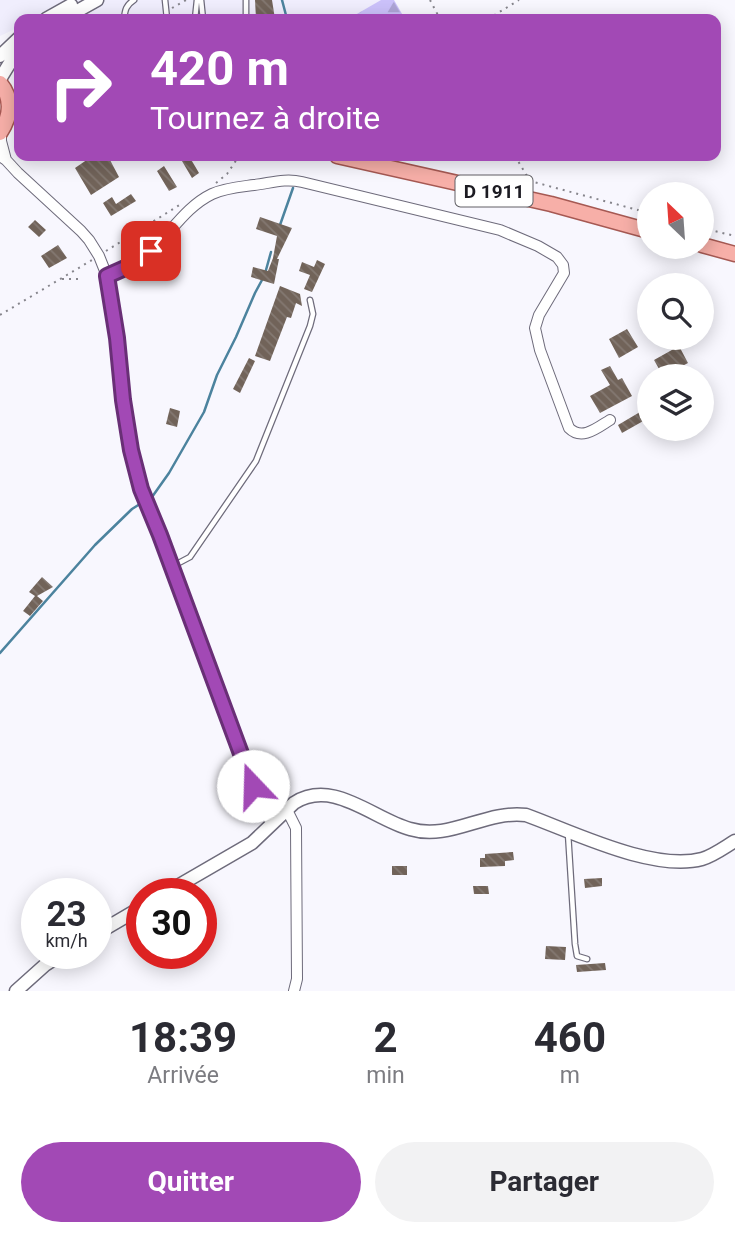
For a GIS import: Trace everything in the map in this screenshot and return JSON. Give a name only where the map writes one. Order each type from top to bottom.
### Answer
[{"type":"main road","points":[[0,81],[14,100],[7,126]]},
{"type":"main road","name":"D 1911","points":[[359,161],[551,204],[637,228]]},
{"type":"main road","points":[[714,248],[735,254]]},
{"type":"street","points":[[56,14],[81,0]]},
{"type":"street","points":[[76,14],[97,0]]},
{"type":"street","points":[[0,55],[14,42]]},
{"type":"street","points":[[0,81],[14,57]]},
{"type":"street","points":[[7,126],[1,141],[3,158],[89,240],[107,276],[123,400],[141,489],[262,809],[272,824]]},
{"type":"street","points":[[107,276],[151,251],[194,206],[211,194],[228,188],[277,180],[302,181],[500,230],[538,246],[557,257],[563,265],[564,273],[539,315],[535,328],[540,350],[569,428],[574,433],[583,434],[610,420]]},
{"type":"street","points":[[192,878],[252,843],[302,798],[323,795],[348,800],[410,830],[452,830],[488,818],[514,814],[616,849],[657,859],[685,862],[704,859],[735,841]]},
{"type":"street","points":[[287,810],[296,828],[297,979],[294,991]]},
{"type":"street","points":[[16,991],[41,969]]},
{"type":"lane","points":[[172,567],[190,557],[257,461],[310,326],[313,314],[310,300]]},
{"type":"lane","points":[[568,832],[575,944],[577,956],[587,960]]},
{"type":"path","points":[[172,8],[186,0]]},
{"type":"path","points":[[496,14],[519,0]]},
{"type":"path","points":[[216,182],[227,174],[236,161]]},
{"type":"path","points":[[518,161],[530,181],[637,210]]},
{"type":"path","points":[[0,315],[181,204]]},
{"type":"path","points":[[714,231],[735,236]]},
{"type":"path","points":[[60,279],[78,279]]},
{"type":"shaded area","points":[[0,0],[381,0],[357,14],[14,14],[14,29],[0,36]]},
{"type":"green space","points":[[381,0],[394,0],[402,14],[357,14]]},
{"type":"building","points":[[255,0],[272,0],[274,14],[256,14]]},
{"type":"building","points":[[85,161],[111,161],[119,177],[91,195],[75,168]]},
{"type":"building","points":[[182,161],[192,161],[199,173],[192,178]]},
{"type":"building","points":[[164,166],[177,187],[169,191],[157,171]]},
{"type":"building","points":[[131,194],[136,201],[111,216],[103,203],[112,197],[116,204]]},
{"type":"building","points":[[260,217],[292,228],[277,259],[274,284],[251,277],[253,267],[268,271],[277,236],[256,229]]},
{"type":"building","points":[[35,220],[46,230],[39,237],[28,227]]},
{"type":"building","points":[[58,245],[67,258],[49,268],[41,256]]},
{"type":"building","points":[[317,260],[325,264],[312,292],[304,289],[310,275],[299,271],[302,262],[314,267]]},
{"type":"building","points":[[280,286],[300,294],[302,306],[296,303],[291,318],[287,317],[270,361],[255,356]]},
{"type":"building","points":[[627,329],[637,348],[619,358],[609,339]]},
{"type":"building","points":[[672,350],[681,350],[688,363],[656,364],[654,360]]},
{"type":"building","points":[[249,358],[255,361],[240,393],[233,389]]},
{"type":"building","points":[[610,366],[618,380],[622,378],[632,396],[600,413],[590,396],[610,385],[601,370]]},
{"type":"building","points":[[170,408],[180,411],[177,427],[166,424]]},
{"type":"building","points":[[637,414],[637,425],[622,433],[618,425]]},
{"type":"building","points":[[42,577],[53,587],[37,596],[43,601],[30,616],[23,611],[35,596],[29,592]]},
{"type":"building","points":[[513,852],[514,860],[505,861],[505,866],[480,867],[480,858],[485,858],[485,854]]},
{"type":"building","points":[[392,866],[407,866],[407,875],[392,875]]},
{"type":"building","points":[[602,878],[602,886],[585,888],[584,879]]},
{"type":"building","points":[[473,886],[488,886],[489,894],[474,894]]},
{"type":"building","points":[[546,946],[566,947],[565,960],[545,959]]},
{"type":"building","points":[[605,963],[606,970],[577,972],[576,965]]},
{"type":"waterway","points":[[282,0],[286,14]]},
{"type":"waterway","points":[[280,225],[293,188]]},
{"type":"waterway","points":[[266,270],[271,252]]},
{"type":"waterway","points":[[149,499],[169,473],[204,412],[217,375],[262,280]]},
{"type":"waterway","points":[[0,653],[95,545],[132,509],[143,502]]},
{"type":"route","points":[[151,251],[107,276],[131,450],[141,489],[253,786]]}]
